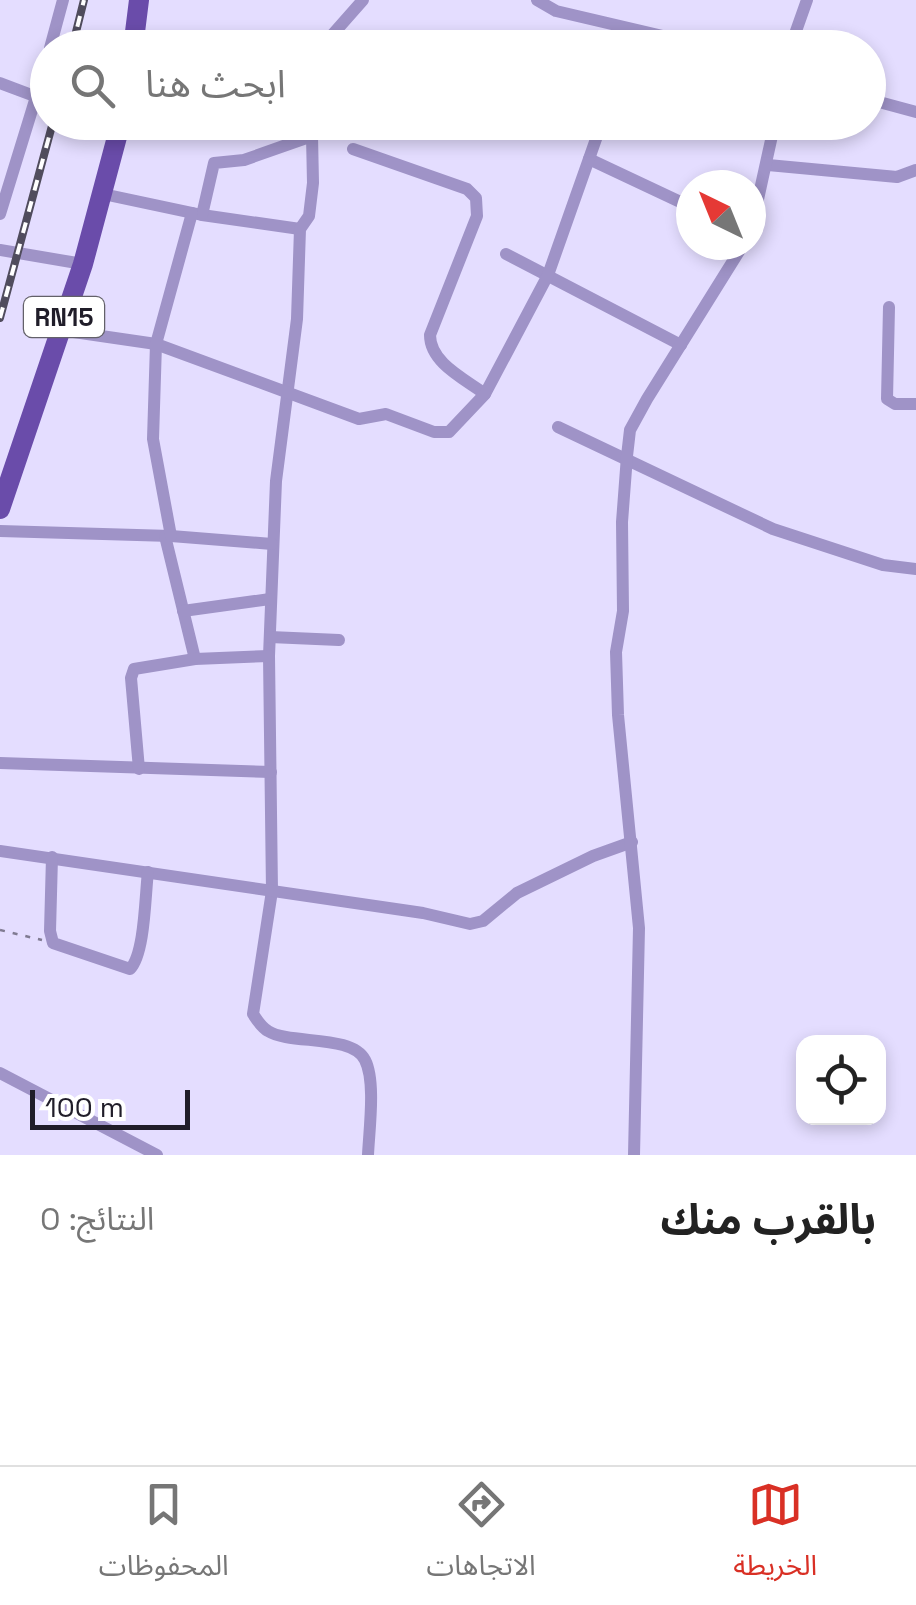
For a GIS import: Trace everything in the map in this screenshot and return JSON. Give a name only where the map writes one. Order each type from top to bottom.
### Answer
[{"type":"main road","points":[[135,30],[139,0]]},
{"type":"main road","name":"RN15","points":[[0,509],[3,485],[84,264],[116,140]]},
{"type":"street","points":[[55,30],[63,0]]},
{"type":"street","points":[[337,30],[363,0]]},
{"type":"street","points":[[537,0],[556,11],[637,30]]},
{"type":"street","points":[[796,30],[807,0]]},
{"type":"street","points":[[0,83],[30,95]]},
{"type":"street","points":[[886,104],[916,112]]},
{"type":"street","points":[[0,214],[6,173],[30,112]]},
{"type":"street","points":[[195,659],[168,536],[153,439],[156,344],[214,163],[244,160],[288,140]]},
{"type":"street","points":[[312,140],[310,216],[300,228],[297,319],[272,544],[272,891],[252,1014],[271,1034],[327,1042],[360,1053],[367,1063],[369,1081],[368,1155]]},
{"type":"street","points":[[60,330],[156,344],[360,419],[386,414],[444,434],[485,394],[548,276],[596,140]]},
{"type":"street","points":[[766,173],[772,140]]},
{"type":"street","points":[[353,149],[467,189],[476,198],[477,216],[430,336],[430,345],[435,356],[485,394]]},
{"type":"street","points":[[589,159],[676,201]]},
{"type":"street","points":[[768,165],[897,177],[916,170]]},
{"type":"street","points":[[103,194],[197,214],[300,228]]},
{"type":"street","points":[[0,251],[84,264]]},
{"type":"street","points":[[506,254],[681,345]]},
{"type":"street","points":[[634,1155],[639,928],[618,716],[616,652],[623,611],[622,522],[627,456],[630,430],[734,260]]},
{"type":"street","points":[[889,307],[887,399],[896,404],[916,404]]},
{"type":"street","points":[[558,427],[627,456],[773,529],[884,565],[916,569]]},
{"type":"street","points":[[0,531],[168,536],[272,544]]},
{"type":"street","points":[[183,611],[270,599]]},
{"type":"street","points":[[270,637],[339,640]]},
{"type":"street","points":[[139,769],[134,668],[195,659],[270,656]]},
{"type":"street","points":[[0,764],[271,772]]},
{"type":"street","points":[[0,851],[423,913],[470,924],[483,921],[518,893],[593,856],[632,842]]},
{"type":"street","points":[[52,857],[53,943],[133,968],[148,872]]},
{"type":"street","points":[[0,1074],[157,1155]]},
{"type":"path","points":[[0,930],[53,943]]},
{"type":"railway","points":[[76,30],[84,0]]},
{"type":"railway","points":[[0,318],[48,140]]}]
